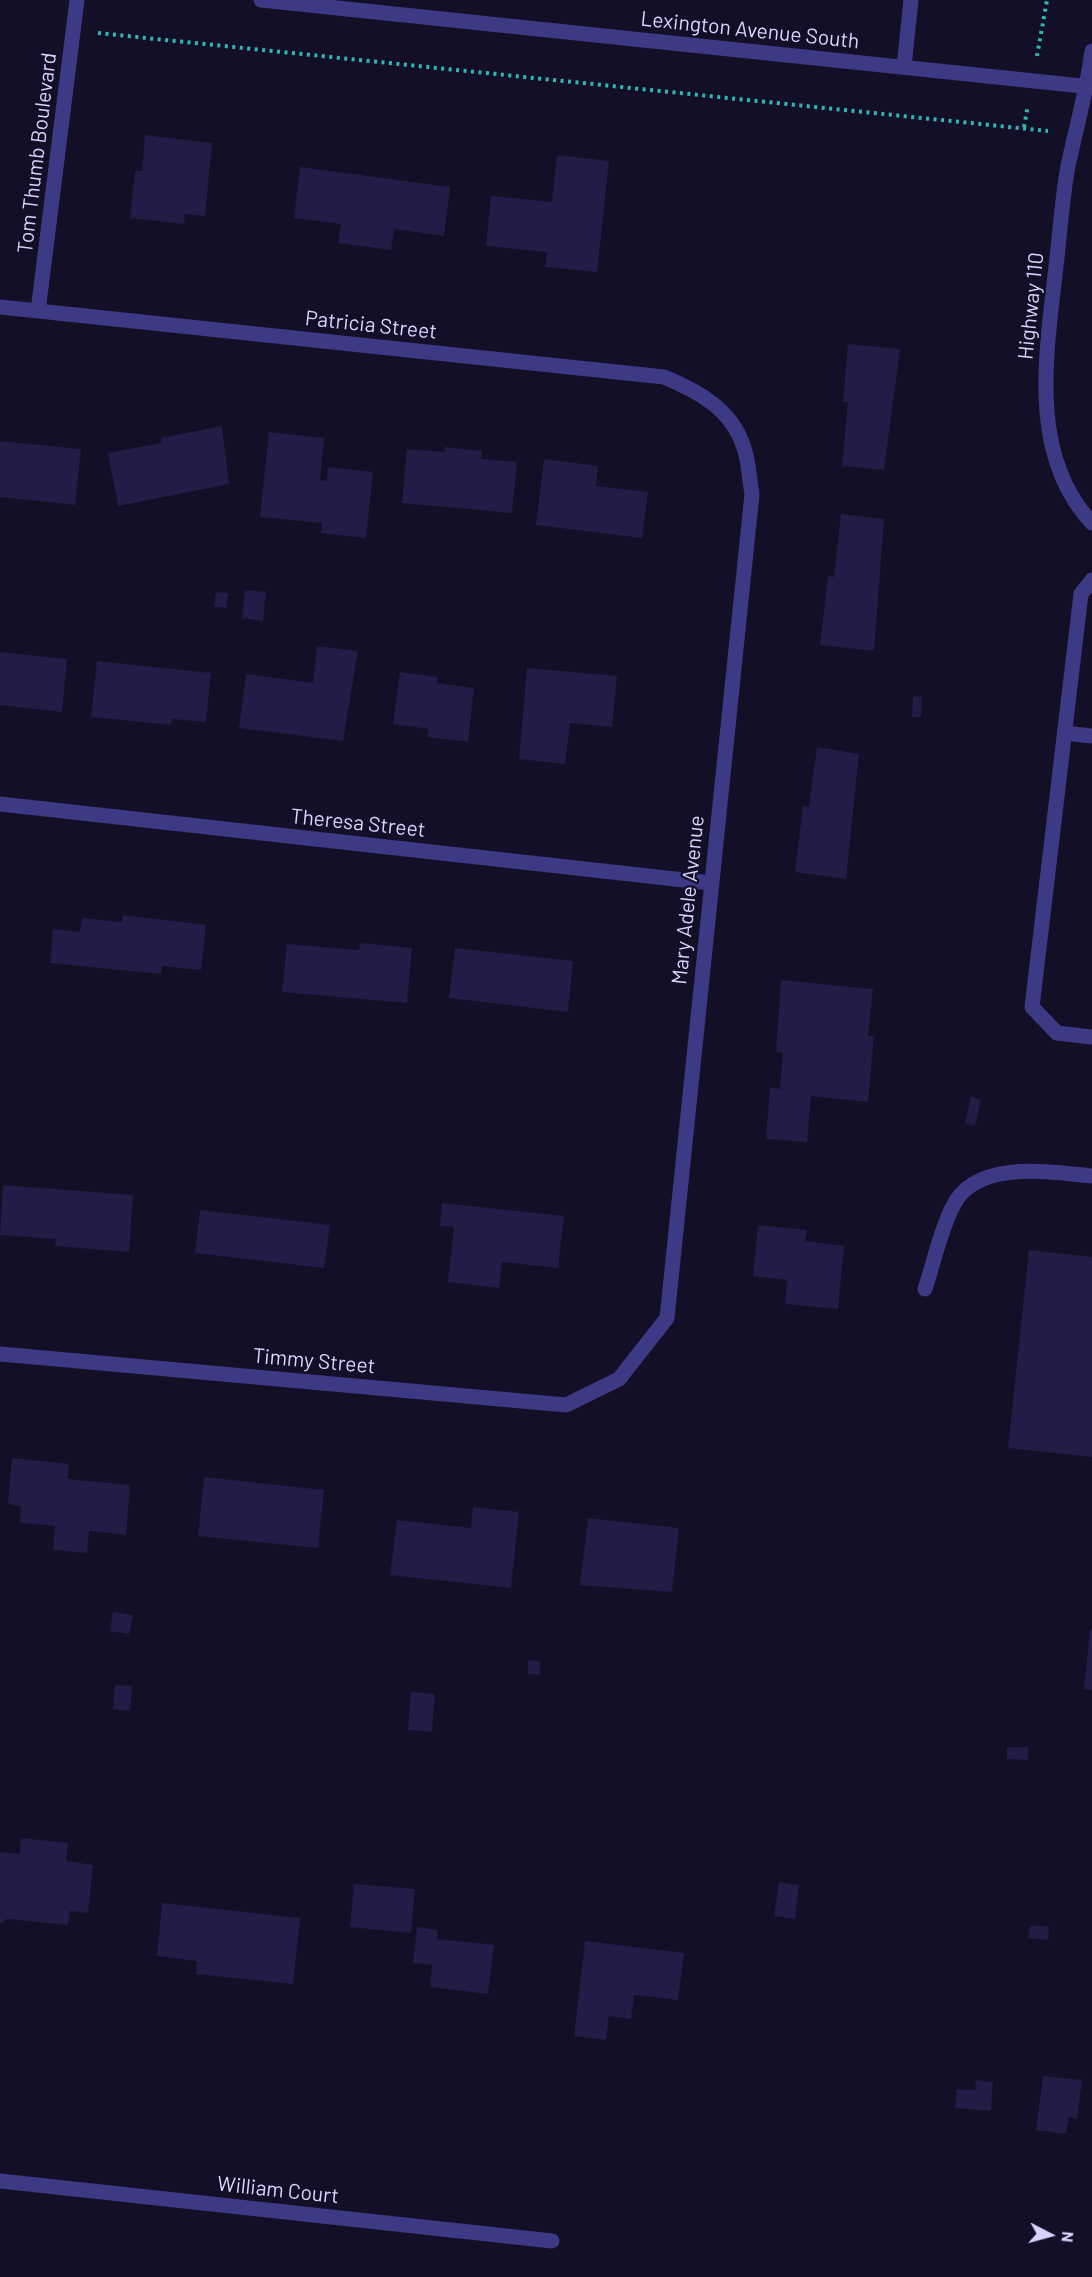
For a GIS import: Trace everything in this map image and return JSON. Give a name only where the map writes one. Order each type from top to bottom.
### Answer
[{"type":"street","name":"Tom Thumb Boulevard","points":[[38,311],[77,0]]},
{"type":"street","name":"Lexington Avenue South","points":[[261,0],[326,3],[1090,87]]},
{"type":"street","points":[[904,67],[911,0]]},
{"type":"street","name":"Highway 110","points":[[1092,51],[1090,87],[1068,168],[1045,362],[1046,407],[1055,452],[1066,483],[1092,523]]},
{"type":"street","name":"Patricia Street","points":[[0,307],[664,377],[698,391],[726,415]]},
{"type":"street","name":"Mary Adele Avenue","points":[[619,1378],[667,1318],[752,494],[744,447],[726,415]]},
{"type":"street","points":[[1092,580],[1081,594],[1032,1007],[1057,1033],[1092,1037]]},
{"type":"street","points":[[1065,733],[1092,736]]},
{"type":"street","name":"Theresa Street","points":[[0,804],[711,883]]},
{"type":"street","points":[[925,1289],[953,1204],[970,1187],[999,1173],[1028,1170],[1092,1176]]},
{"type":"street","name":"Timmy Street","points":[[0,1354],[566,1405],[619,1378]]},
{"type":"street","name":"William Court","points":[[0,2181],[552,2241]]},
{"type":"path","points":[[73,31],[1024,127]]},
{"type":"building","points":[[145,135],[212,143],[205,216],[185,214],[184,224],[130,218],[135,171],[142,171]]},
{"type":"building","points":[[557,155],[609,161],[597,272],[545,267],[547,252],[486,246],[491,196],[552,202]]},
{"type":"building","points":[[300,167],[450,187],[444,236],[394,229],[391,250],[338,243],[341,224],[294,218]]},
{"type":"building","points":[[848,344],[900,349],[884,470],[842,466],[848,402],[843,402]]},
{"type":"building","points":[[222,426],[229,484],[118,506],[108,453],[162,443],[161,438]]},
{"type":"building","points":[[269,432],[324,438],[320,480],[327,481],[328,467],[373,472],[366,538],[321,533],[322,523],[260,517]]},
{"type":"building","points":[[0,441],[81,449],[75,505],[0,497]]},
{"type":"building","points":[[445,447],[482,451],[481,459],[517,462],[512,513],[402,503],[407,449],[444,452]]},
{"type":"building","points":[[544,459],[598,466],[596,486],[648,492],[642,538],[536,525]]},
{"type":"building","points":[[841,514],[884,519],[874,651],[820,645],[828,576],[834,577]]},
{"type":"building","points":[[245,590],[266,592],[263,621],[242,618]]},
{"type":"building","points":[[216,592],[228,593],[226,608],[214,607]]},
{"type":"building","points":[[317,646],[358,651],[343,741],[239,728],[246,674],[313,683]]},
{"type":"building","points":[[0,652],[67,659],[62,712],[0,705]]},
{"type":"building","points":[[97,661],[211,673],[206,722],[172,719],[171,725],[91,717]]},
{"type":"building","points":[[527,668],[617,676],[612,727],[570,723],[565,764],[519,759]]},
{"type":"building","points":[[400,672],[437,677],[437,683],[474,688],[468,742],[427,737],[429,729],[393,724]]},
{"type":"building","points":[[913,696],[922,697],[921,717],[912,717]]},
{"type":"building","points":[[817,747],[859,754],[846,879],[795,872],[803,806],[809,807]]},
{"type":"building","points":[[123,915],[206,925],[201,970],[162,966],[161,974],[50,963],[53,929],[80,932],[82,918],[122,922]]},
{"type":"building","points":[[360,943],[412,948],[407,1003],[282,992],[287,944],[359,950]]},
{"type":"building","points":[[455,948],[573,961],[568,1012],[449,998]]},
{"type":"building","points":[[781,980],[873,989],[868,1036],[874,1036],[868,1102],[811,1096],[807,1142],[766,1139],[770,1087],[780,1089],[783,1053],[776,1052]]},
{"type":"building","points":[[971,1096],[981,1100],[975,1126],[965,1124]]},
{"type":"building","points":[[3,1185],[133,1195],[129,1252],[55,1246],[56,1239],[0,1235]]},
{"type":"building","points":[[442,1203],[564,1216],[558,1268],[502,1262],[499,1288],[448,1282],[454,1227],[440,1226]]},
{"type":"building","points":[[200,1210],[330,1225],[324,1268],[195,1253]]},
{"type":"building","points":[[758,1225],[807,1230],[805,1241],[844,1246],[838,1309],[785,1304],[787,1280],[753,1276]]},
{"type":"building","points":[[1029,1250],[1092,1257],[1092,1457],[1008,1448]]},
{"type":"building","points":[[12,1458],[69,1464],[68,1479],[130,1485],[126,1535],[89,1531],[87,1553],[53,1550],[55,1526],[20,1523],[21,1506],[8,1504]]},
{"type":"building","points":[[204,1477],[324,1490],[318,1548],[198,1536]]},
{"type":"building","points":[[473,1507],[519,1512],[511,1588],[390,1575],[397,1520],[471,1528]]},
{"type":"building","points":[[588,1518],[679,1528],[672,1592],[580,1585]]},
{"type":"building","points":[[113,1612],[133,1615],[129,1634],[110,1631]]},
{"type":"building","points":[[1090,1629],[1092,1630],[1092,1690],[1084,1689]]},
{"type":"building","points":[[528,1660],[540,1661],[540,1675],[528,1674]]},
{"type":"building","points":[[115,1685],[132,1686],[130,1711],[113,1709]]},
{"type":"building","points":[[411,1692],[435,1694],[432,1732],[408,1730]]},
{"type":"building","points":[[1007,1747],[1028,1747],[1028,1760],[1007,1759]]},
{"type":"building","points":[[21,1838],[68,1843],[66,1861],[93,1865],[88,1913],[70,1911],[68,1925],[7,1919],[0,1924],[0,1852],[20,1854]]},
{"type":"building","points":[[779,1882],[799,1885],[795,1919],[774,1916]]},
{"type":"building","points":[[354,1884],[415,1889],[411,1933],[350,1927]]},
{"type":"building","points":[[162,1903],[300,1918],[293,1984],[196,1974],[197,1961],[157,1956]]},
{"type":"building","points":[[1030,1925],[1049,1927],[1048,1940],[1028,1938]]},
{"type":"building","points":[[417,1927],[438,1930],[437,1939],[494,1945],[488,1994],[430,1987],[432,1965],[413,1963]]},
{"type":"building","points":[[585,1941],[684,1953],[678,2000],[634,1995],[631,2019],[609,2016],[606,2040],[574,2036]]},
{"type":"building","points":[[1043,2076],[1082,2080],[1077,2119],[1069,2117],[1066,2134],[1036,2130]]},
{"type":"building","points":[[976,2080],[993,2082],[991,2111],[955,2108],[957,2089],[975,2090]]}]
